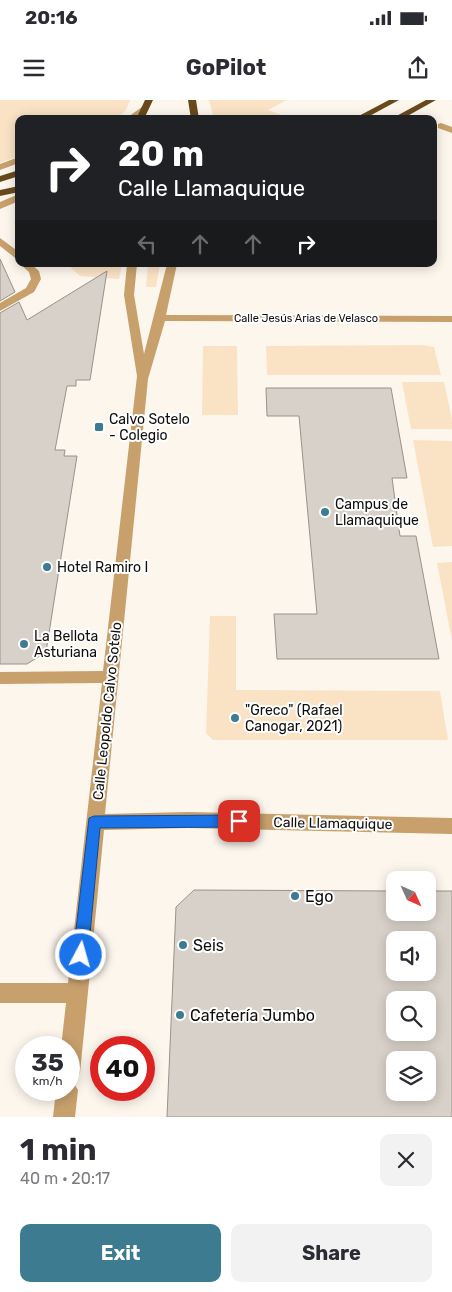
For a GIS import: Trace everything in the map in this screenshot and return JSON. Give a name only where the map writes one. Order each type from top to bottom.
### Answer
[{"type":"highway","points":[[142,115],[149,100]]},
{"type":"highway","points":[[192,100],[194,115]]},
{"type":"highway","points":[[365,115],[395,100]]},
{"type":"highway","points":[[403,115],[432,100]]},
{"type":"highway","points":[[0,179],[15,174]]},
{"type":"highway","points":[[0,193],[15,190]]},
{"type":"street","points":[[135,115],[145,109]]},
{"type":"street","points":[[441,126],[452,130]]},
{"type":"street","points":[[0,168],[15,162]]},
{"type":"street","points":[[0,168],[15,166]]},
{"type":"street","points":[[0,206],[15,199]]},
{"type":"street","points":[[0,241],[15,254]]},
{"type":"street","points":[[0,308],[30,290],[36,279],[34,272],[28,267]]},
{"type":"street","name":"Calle Leopoldo Calvo Sotelo","points":[[132,267],[130,295],[142,379]]},
{"type":"street","name":"Calle Leopoldo Calvo Sotelo","points":[[73,1036],[142,379],[160,318],[171,267]]},
{"type":"street","name":"Calle Jesús Arias de Velasco","points":[[160,318],[452,319]]},
{"type":"street","points":[[0,678],[110,677]]},
{"type":"street","name":"Calle Llamaquique","points":[[94,822],[188,820],[452,826]]},
{"type":"street","points":[[0,993],[77,993]]},
{"type":"street","points":[[64,1117],[66,1101]]},
{"type":"shaded area","points":[[0,100],[130,100],[126,110],[120,115],[15,115],[15,157],[0,163]]},
{"type":"shaded area","points":[[209,100],[287,100],[268,110],[282,115],[213,115]]},
{"type":"shaded area","points":[[70,267],[121,267],[119,279],[80,276]]},
{"type":"shaded area","points":[[148,267],[159,267],[156,287],[146,287]]},
{"type":"shaded area","points":[[423,345],[434,347],[441,375],[267,375],[266,346]]},
{"type":"shaded area","points":[[203,346],[237,346],[238,415],[202,415]]},
{"type":"shaded area","points":[[402,382],[444,382],[452,419],[452,429],[411,429]]},
{"type":"shaded area","points":[[413,440],[452,441],[452,546],[433,547]]},
{"type":"shaded area","points":[[452,562],[452,641],[437,563]]},
{"type":"shaded area","points":[[210,616],[236,616],[236,690],[440,691],[448,740],[213,740],[206,733]]},
{"type":"building","points":[[0,259],[15,292],[0,301]]},
{"type":"building","points":[[107,271],[90,380],[76,380],[76,386],[67,386],[55,450],[65,450],[64,456],[77,456],[46,652],[27,664],[0,664],[0,313],[19,302],[27,320]]},
{"type":"building","points":[[266,388],[391,388],[407,478],[392,478],[400,536],[416,536],[439,659],[277,659],[274,614],[317,614],[299,416],[267,416]]},
{"type":"building","points":[[194,890],[386,891],[386,921],[436,921],[436,891],[452,891],[452,1117],[167,1117],[176,907]]},
{"type":"place","name":"Calvo Sotelo - Colegio","points":[[99,427]]},
{"type":"place","name":"Campus de Llamaquique","points":[[325,512]]},
{"type":"place","name":"Hotel Ramiro I","points":[[47,567]]},
{"type":"place","name":"La Bellota Asturiana","points":[[24,644]]},
{"type":"place","name":"\"Greco\" (Rafael Canogar, 2021)","points":[[235,718]]},
{"type":"place","name":"Ego","points":[[295,896]]},
{"type":"place","name":"Seis","points":[[183,945]]},
{"type":"place","name":"Cafetería Jumbo","points":[[180,1015]]},
{"type":"route","points":[[81,955],[94,822],[239,821]]}]
